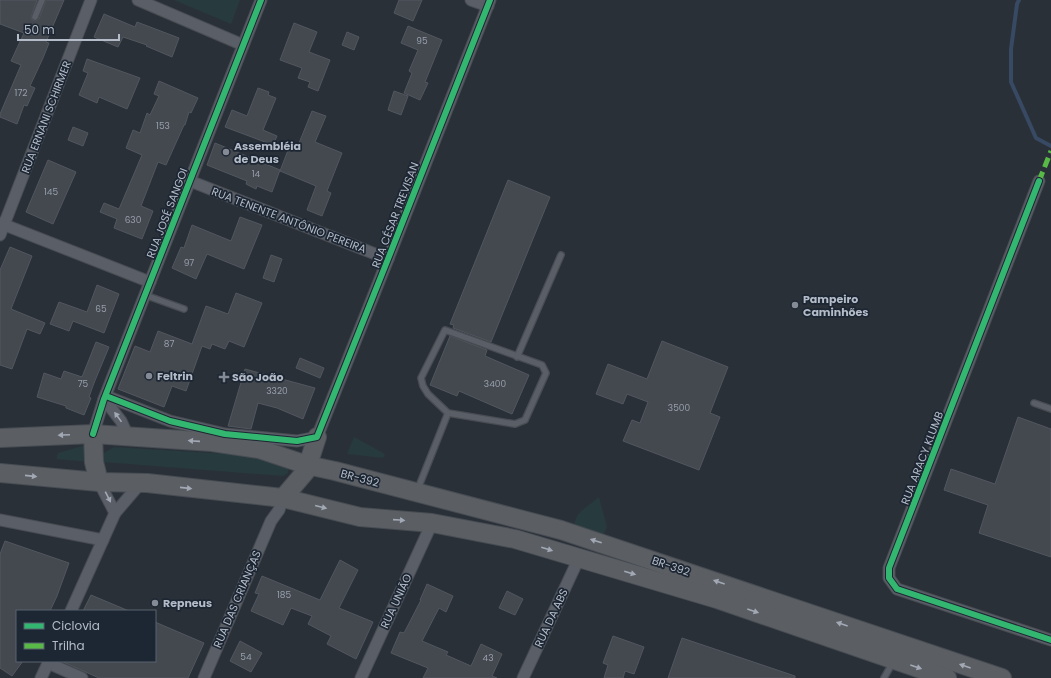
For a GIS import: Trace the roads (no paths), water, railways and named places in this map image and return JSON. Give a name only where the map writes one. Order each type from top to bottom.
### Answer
[{"type":"highway","points":[[93,434],[94,462],[99,482]]},
{"type":"highway","name":"BR-392","points":[[0,438],[93,434],[212,442],[259,449],[287,457],[307,465],[561,530],[1002,678]]},
{"type":"highway","points":[[296,482],[296,469],[287,457],[315,442]]},
{"type":"highway","points":[[277,497],[296,482],[306,471],[315,442]]},
{"type":"highway","name":"BR-392","points":[[315,442],[322,463],[335,471]]},
{"type":"highway","name":"BR-392","points":[[0,473],[99,482],[147,484],[277,497],[360,517],[432,523],[515,539],[716,599],[947,678]]},
{"type":"street","name":"RUA ERNANI SCHIRMER","points":[[1,228],[92,0]]},
{"type":"street","points":[[138,0],[243,45]]},
{"type":"street","name":"RUA JOSÉ SANGOI","points":[[93,434],[105,398],[260,0]]},
{"type":"street","points":[[472,0],[489,3]]},
{"type":"street","name":"RUA CÉSAR TREVISAN","points":[[315,442],[489,3]]},
{"type":"street","name":"RUA ARACY KLUMB","points":[[1039,181],[892,561],[889,578],[896,589],[1051,640]]},
{"type":"street","name":"RUA TENENTE ANTÔNIO PEREIRA","points":[[190,182],[388,259]]},
{"type":"street","points":[[1,228],[150,282]]},
{"type":"street","points":[[105,398],[170,421],[225,434],[315,442]]},
{"type":"street","points":[[105,398],[121,421],[128,436]]},
{"type":"street","points":[[99,482],[115,513]]},
{"type":"street","points":[[71,610],[115,513],[139,485],[147,484]]},
{"type":"street","name":"RUA DAS CRIANÇAS","points":[[204,678],[271,521],[277,497]]},
{"type":"street","points":[[0,520],[103,540]]},
{"type":"street","name":"RUA UNIÃO","points":[[361,678],[432,523]]},
{"type":"street","name":"RUA DA ABS","points":[[523,678],[580,558]]},
{"type":"street","points":[[41,678],[48,662],[82,678]]},
{"type":"lane","points":[[35,17],[42,0]]},
{"type":"lane","points":[[517,356],[561,255]]},
{"type":"lane","points":[[145,295],[184,309]]},
{"type":"lane","points":[[445,330],[542,364],[546,373],[525,420],[515,424],[448,413],[428,394],[423,386],[421,378],[445,330]]},
{"type":"lane","points":[[1034,403],[1051,409]]},
{"type":"lane","points":[[416,493],[448,413]]},
{"type":"lane","points":[[884,678],[894,660]]},
{"type":"waterway","points":[[1019,0],[1017,4],[1011,49],[1011,82],[1036,138],[1051,146]]},
{"type":"place","name":"Assembléia de Deus","points":[[226,152]]},
{"type":"place","name":"Pampeiro Caminhões","points":[[795,305]]},
{"type":"place","name":"Feltrin","points":[[149,376]]},
{"type":"place","name":"São João","points":[[224,377]]},
{"type":"place","name":"Repneus","points":[[155,603]]}]
